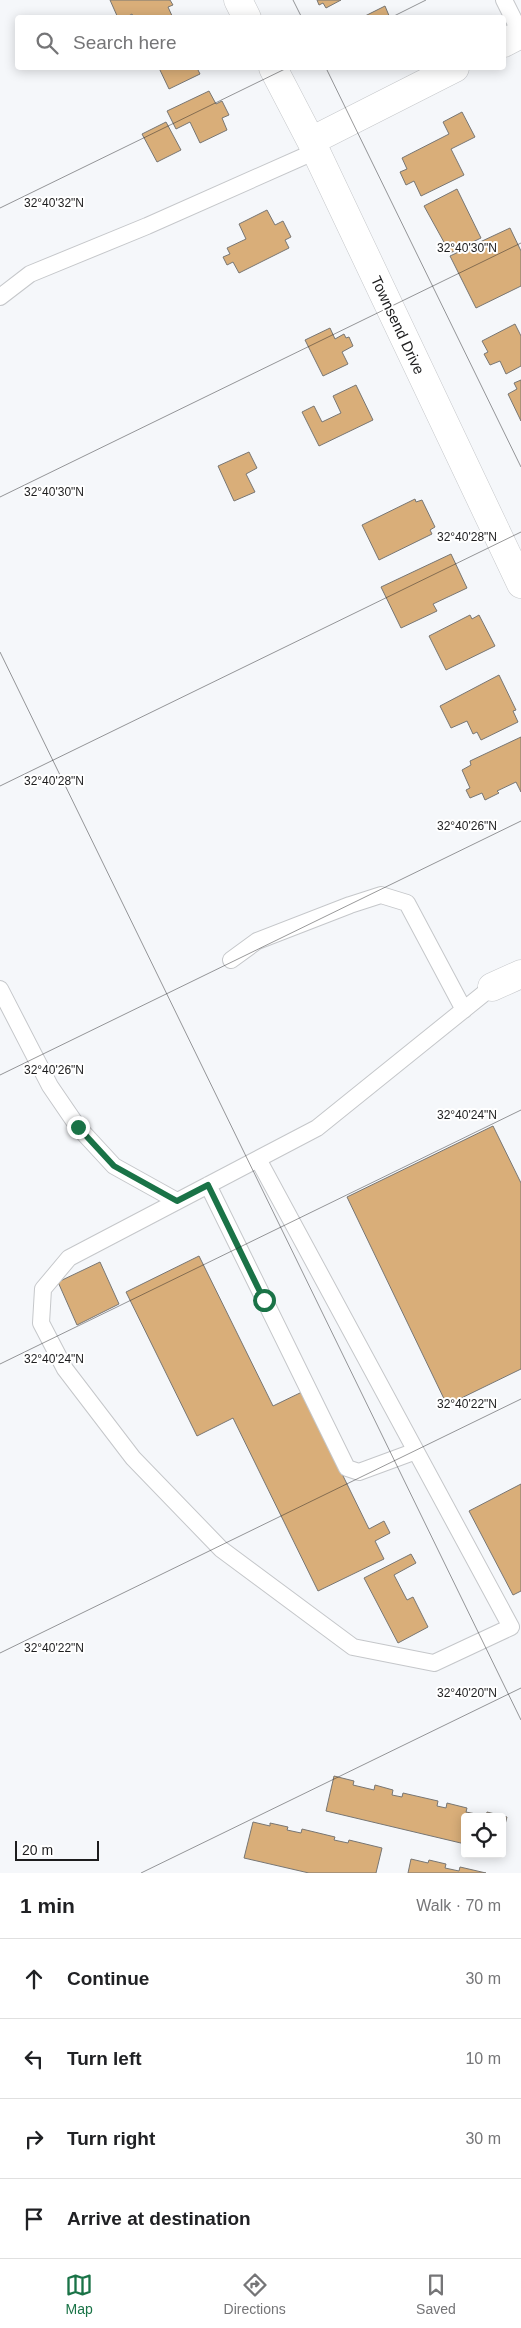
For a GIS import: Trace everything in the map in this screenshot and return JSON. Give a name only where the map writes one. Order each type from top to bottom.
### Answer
[{"type":"street","points":[[238,0],[246,15]]},
{"type":"street","points":[[506,42],[521,34]]},
{"type":"street","name":"Townsend Drive","points":[[274,70],[313,146],[521,584]]},
{"type":"street","points":[[313,146],[451,70]]},
{"type":"street","points":[[492,987],[521,974]]},
{"type":"lane","points":[[504,0],[521,34]]},
{"type":"lane","points":[[0,298],[30,274],[147,226],[313,146]]},
{"type":"lane","points":[[231,960],[257,942],[380,895],[406,903],[464,1010]]},
{"type":"lane","points":[[258,1158],[511,1627],[434,1663],[353,1647],[221,1549],[133,1458],[65,1368],[41,1323],[43,1289],[69,1258],[258,1158],[317,1128],[492,987]]},
{"type":"lane","points":[[0,989],[50,1086],[78,1127],[114,1166],[177,1201]]},
{"type":"lane","points":[[208,1185],[347,1468],[359,1472],[416,1451]]},
{"type":"building","points":[[110,0],[170,0],[173,5],[168,7],[172,15],[117,15]]},
{"type":"building","points":[[317,0],[341,0],[326,8],[323,3],[319,5]]},
{"type":"building","points":[[385,6],[389,15],[367,15]]},
{"type":"building","points":[[160,70],[198,70],[200,74],[169,89]]},
{"type":"building","points":[[209,91],[216,104],[222,101],[229,115],[222,118],[227,130],[200,143],[190,122],[176,129],[167,111]]},
{"type":"building","points":[[462,112],[475,137],[451,149],[464,175],[421,196],[414,181],[406,185],[400,172],[407,169],[402,158],[449,134],[443,122]]},
{"type":"building","points":[[166,122],[181,150],[157,162],[142,134]]},
{"type":"building","points":[[457,189],[481,238],[450,253],[424,206]]},
{"type":"building","points":[[267,210],[275,225],[283,221],[291,237],[285,240],[289,248],[239,273],[233,262],[227,265],[223,257],[230,254],[227,248],[246,239],[239,224]]},
{"type":"building","points":[[510,228],[521,251],[521,286],[476,308],[450,256]]},
{"type":"building","points":[[515,324],[521,336],[521,366],[506,374],[500,361],[490,365],[484,354],[488,352],[482,341]]},
{"type":"building","points":[[330,328],[335,339],[344,334],[346,338],[349,337],[353,346],[342,352],[348,364],[323,376],[305,340]]},
{"type":"building","points":[[521,380],[521,421],[508,394],[517,389],[514,383]]},
{"type":"building","points":[[356,385],[373,420],[319,446],[302,412],[314,406],[322,422],[341,413],[333,396]]},
{"type":"building","points":[[249,452],[257,468],[246,474],[255,492],[234,501],[218,466]]},
{"type":"building","points":[[415,499],[416,502],[422,500],[435,527],[430,530],[432,534],[379,560],[362,525]]},
{"type":"building","points":[[451,554],[467,588],[433,604],[437,611],[401,628],[381,587]]},
{"type":"building","points":[[470,615],[472,619],[479,615],[495,646],[446,670],[429,636]]},
{"type":"building","points":[[499,675],[516,710],[513,711],[518,722],[481,740],[477,732],[473,734],[467,721],[451,728],[440,706]]},
{"type":"building","points":[[521,737],[521,792],[516,782],[497,791],[499,793],[485,800],[482,793],[470,798],[466,790],[470,788],[462,770],[471,765],[470,761]]},
{"type":"building","points":[[493,1126],[521,1183],[521,1369],[447,1405],[347,1197]]},
{"type":"building","points":[[199,1256],[273,1406],[302,1392],[369,1529],[384,1521],[390,1533],[375,1541],[384,1559],[318,1591],[233,1418],[197,1436],[126,1292]]},
{"type":"building","points":[[100,1262],[119,1304],[77,1325],[58,1282]]},
{"type":"building","points":[[521,1484],[521,1591],[513,1595],[469,1511]]},
{"type":"building","points":[[411,1554],[416,1563],[394,1575],[407,1600],[413,1597],[428,1627],[398,1643],[364,1578]]},
{"type":"building","points":[[334,1776],[354,1781],[353,1785],[374,1790],[375,1785],[393,1790],[392,1795],[402,1797],[403,1793],[438,1801],[437,1806],[446,1808],[447,1803],[467,1808],[466,1812],[471,1813],[461,1813],[461,1843],[326,1811]]},
{"type":"building","points":[[253,1822],[270,1826],[270,1823],[288,1827],[287,1830],[301,1833],[302,1829],[335,1837],[334,1840],[348,1843],[349,1840],[382,1848],[376,1873],[309,1873],[244,1858]]},
{"type":"building","points":[[411,1859],[428,1863],[429,1860],[446,1864],[445,1868],[459,1871],[460,1867],[486,1873],[408,1873]]},
{"type":"route","points":[[78,1127],[114,1166],[177,1201],[208,1185],[264,1300]]}]
